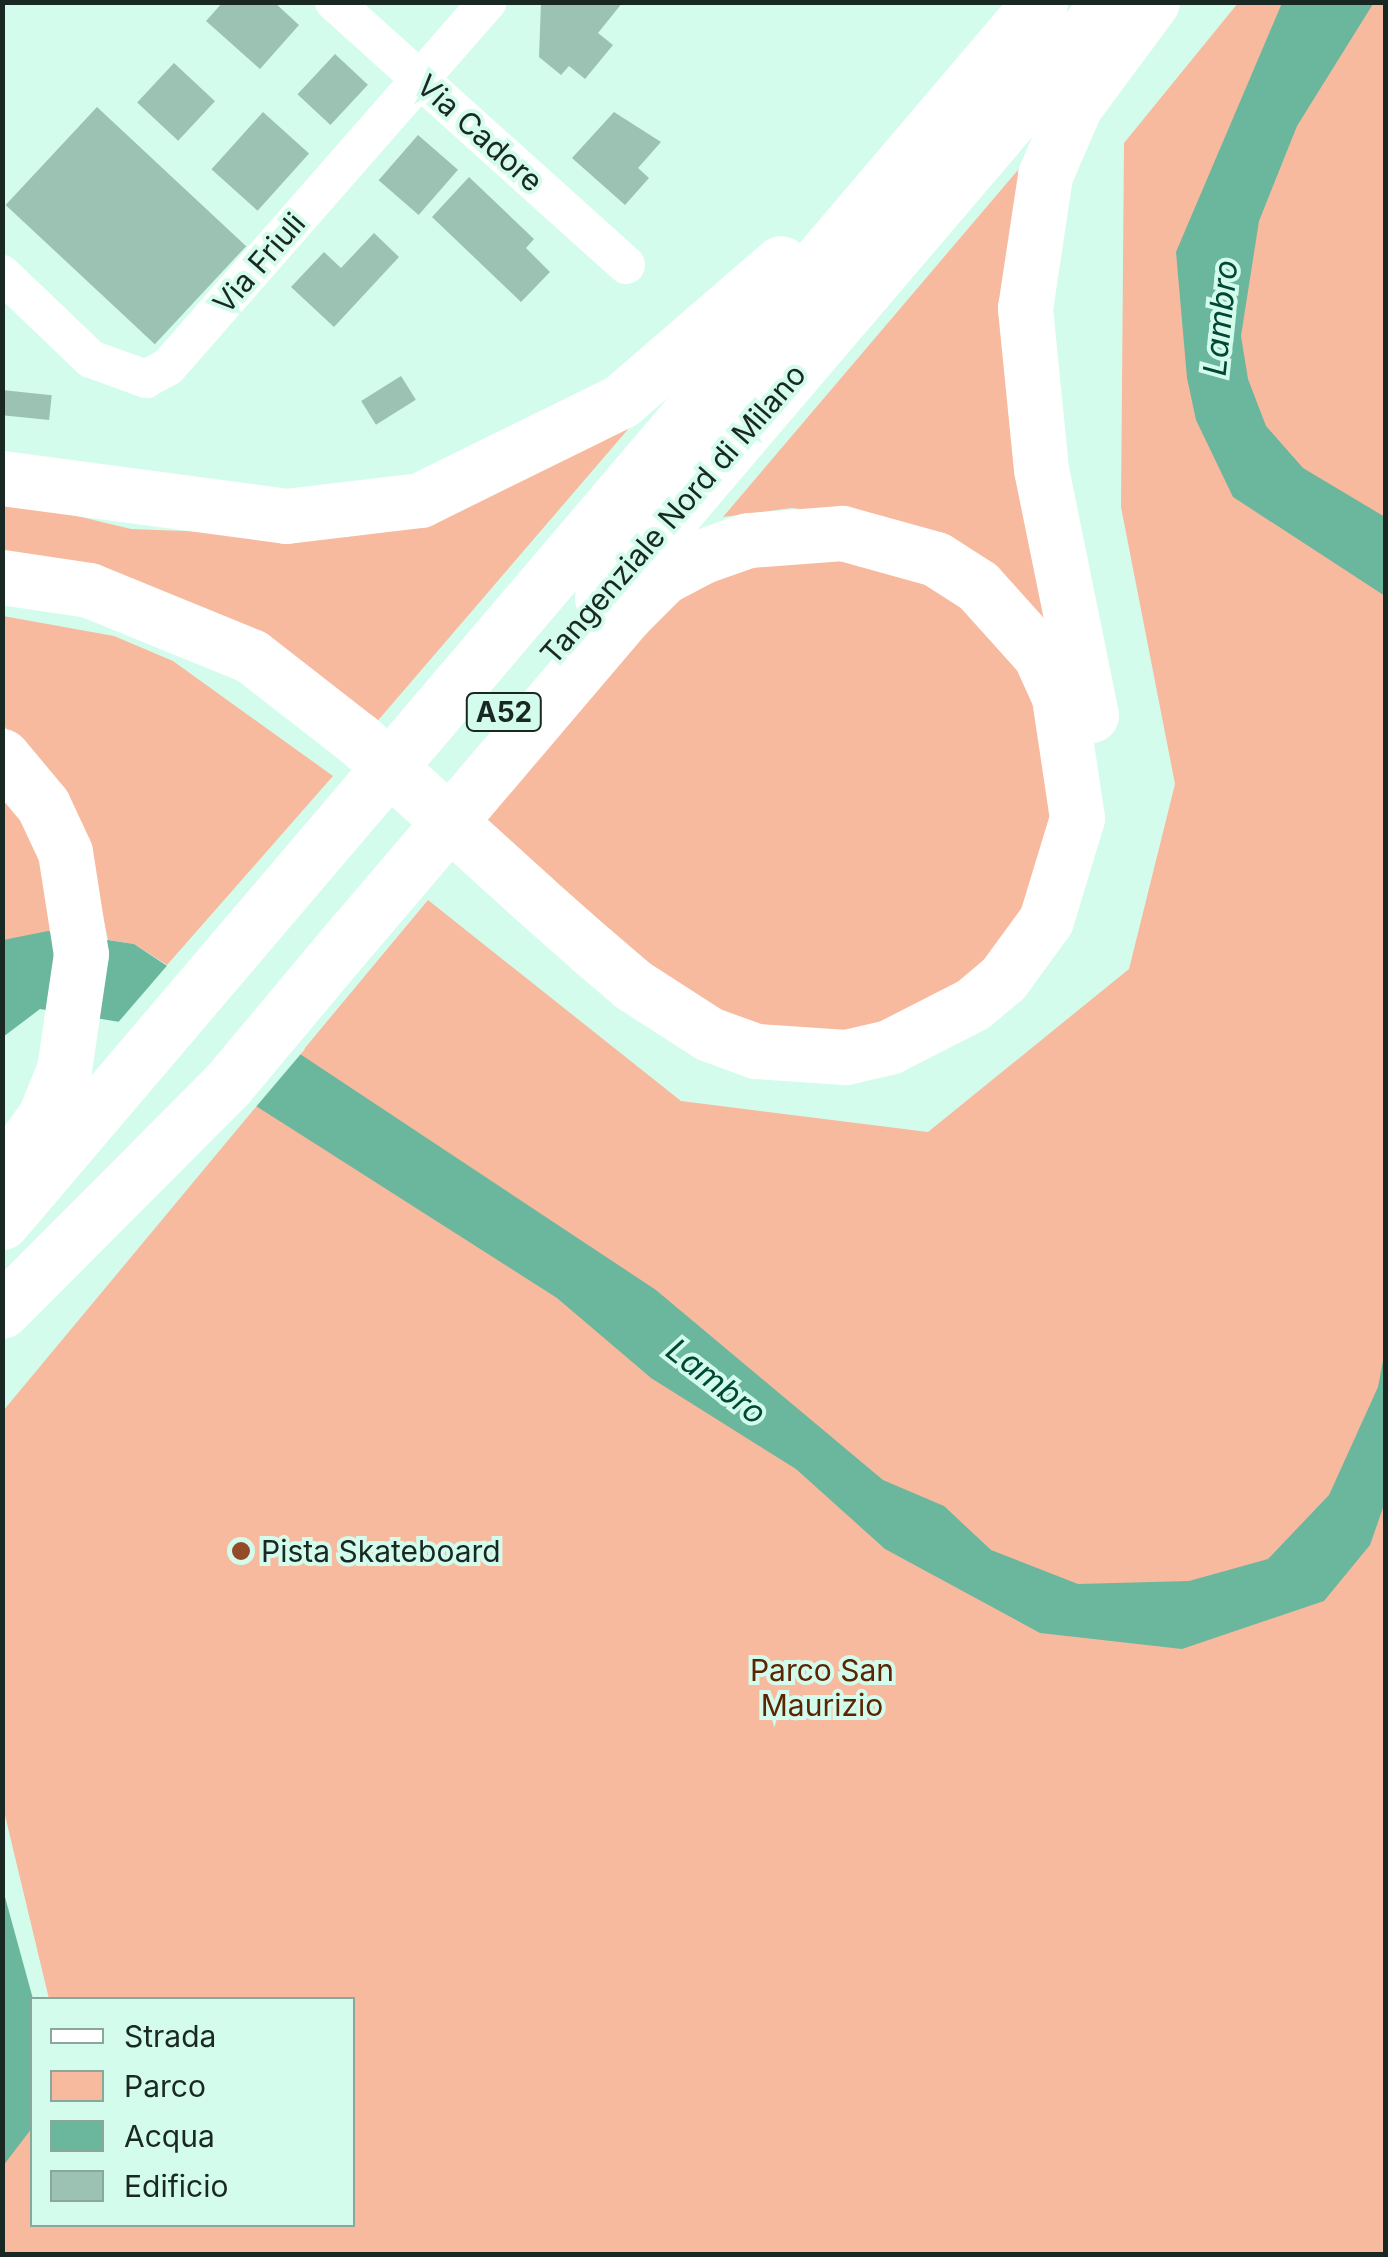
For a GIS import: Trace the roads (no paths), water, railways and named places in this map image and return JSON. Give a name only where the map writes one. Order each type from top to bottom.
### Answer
[{"type":"highway","name":"Tangenziale Nord di Milano","points":[[267,980],[862,211],[1040,2]]},
{"type":"highway","name":"Tangenziale Nord di Milano","points":[[2,1300],[174,1088],[1110,2]]},
{"type":"highway","points":[[2,578],[90,590],[148,608],[221,639],[525,905],[662,1036],[703,1056],[796,1082],[886,1073],[923,1059],[989,1022],[1045,964],[1092,862],[1100,795],[1098,748],[1029,381],[1032,241],[1045,175],[1075,106],[1152,2]]},
{"type":"highway","points":[[2,478],[286,516],[420,500],[622,401],[806,238],[862,211]]},
{"type":"highway","points":[[2,1311],[174,1088],[267,980],[664,577],[703,556],[748,540],[842,534],[936,558],[1014,621],[1059,697],[1077,818],[1046,920],[1027,951],[972,1004],[890,1047],[800,1058],[709,1034],[633,985],[525,905]]},
{"type":"highway","points":[[2,600],[139,627],[192,649],[294,702]]},
{"type":"highway","points":[[2,756],[43,805],[80,907],[82,954],[64,1069],[45,1116],[2,1174]]},
{"type":"highway","name":"Tangenziale Nord di Milano","points":[[2,1222],[174,1088]]},
{"type":"street","name":"Via Cadore","points":[[334,2],[626,265]]},
{"type":"street","name":"Via Friuli","points":[[2,274],[91,359],[146,379],[168,367],[487,2]]},
{"type":"water","name":"Lambro","points":[[1282,3],[1373,4],[1297,126],[1259,221],[1241,336],[1248,379],[1266,426],[1303,468],[1385,517],[1385,596],[1233,497],[1196,420],[1187,378],[1176,252]]},
{"type":"water","name":"Lambro","points":[[48,931],[134,944],[656,1290],[883,1480],[944,1506],[991,1550],[1078,1584],[1189,1581],[1268,1559],[1329,1495],[1378,1387],[1385,1350],[1385,1502],[1370,1545],[1324,1601],[1182,1649],[1040,1633],[885,1549],[796,1469],[651,1378],[557,1298],[126,1023],[40,1009],[3,1037],[3,940]]},
{"type":"water","points":[[2,1886],[32,1997],[30,2131],[3,2166]]},
{"type":"place","name":"Pista Skateboard","points":[[241,1551]]},
{"type":"park label","name":"Parco San Maurizio","points":[[822,1687]]}]
